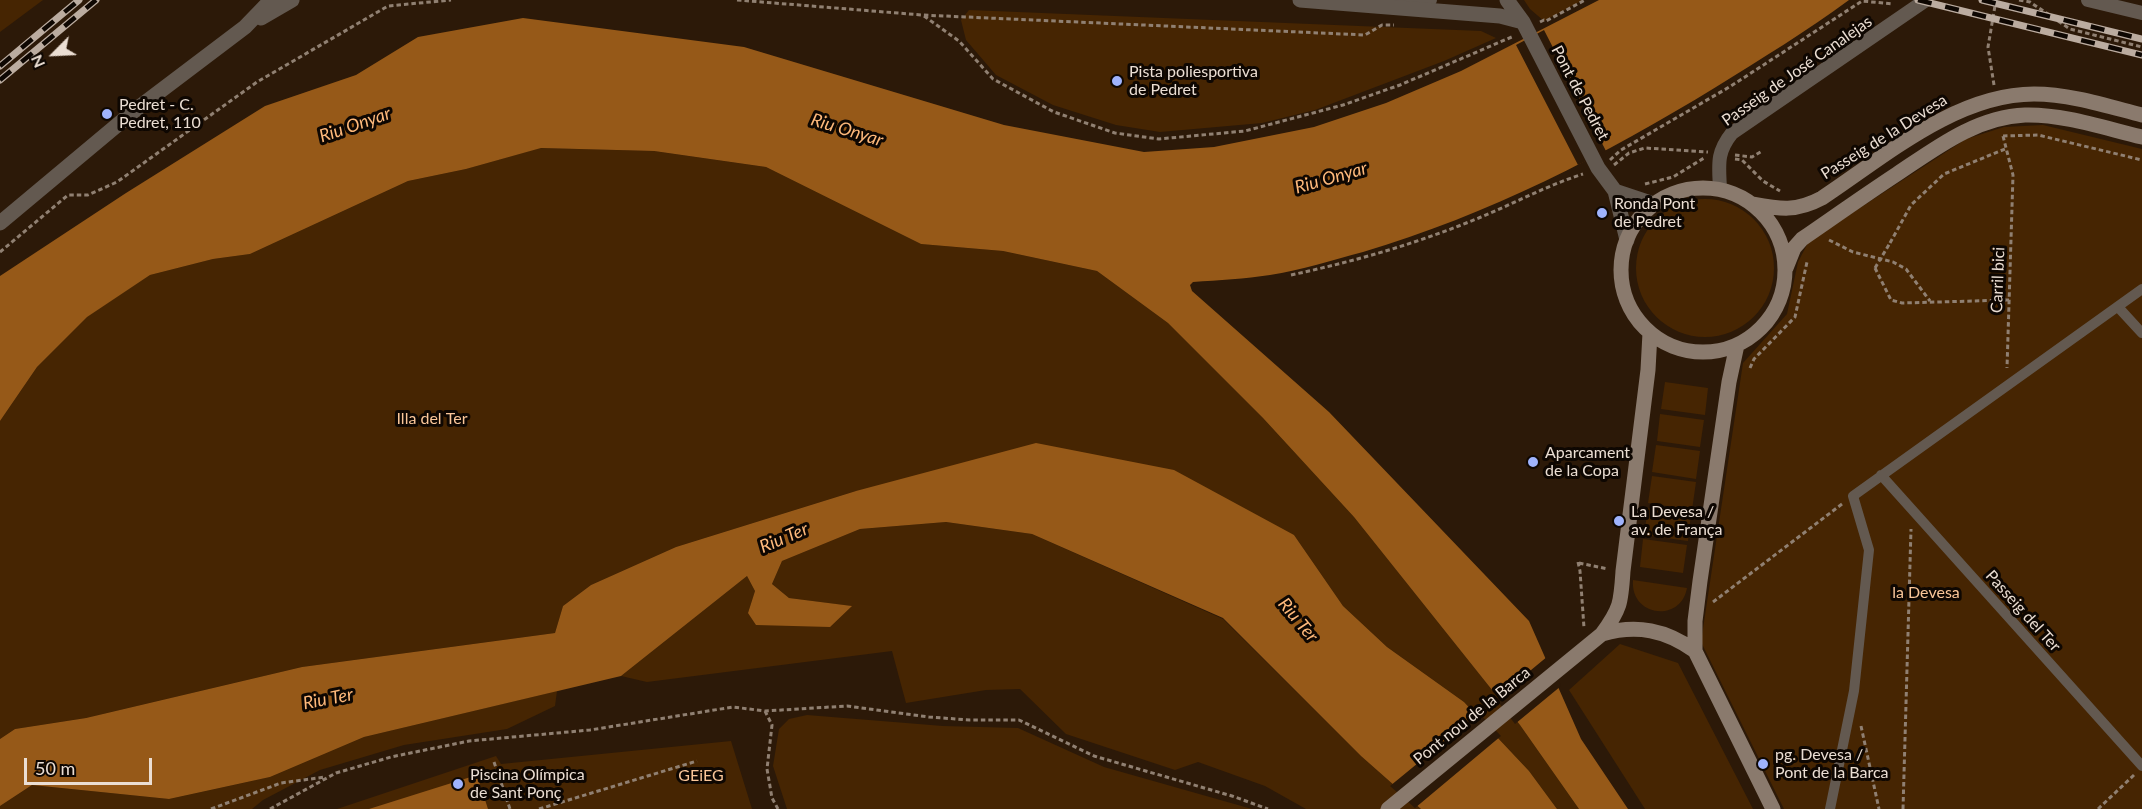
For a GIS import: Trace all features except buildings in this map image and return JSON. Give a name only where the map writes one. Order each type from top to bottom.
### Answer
[{"type":"main road","name":"Passeig de la Devesa","points":[[1753,204],[1783,209],[1806,206],[1822,198],[1939,119],[1974,104],[2033,94],[2052,95],[2070,97],[2142,115]]},
{"type":"main road","points":[[1786,269],[1784,254],[1776,232],[1764,214],[1740,196],[1720,189],[1688,189],[1667,196],[1654,204],[1638,220],[1627,240],[1621,262],[1624,292],[1635,316],[1650,333],[1669,345],[1690,351],[1713,351],[1737,345],[1760,329],[1774,312],[1783,291],[1786,269],[1794,248],[1802,239],[1940,145],[1975,127],[2004,118],[2043,116],[2074,120],[2142,137]]},
{"type":"main road","points":[[1602,634],[1614,618],[1621,603],[1648,370],[1650,333]]},
{"type":"main road","points":[[1737,345],[1728,382],[1700,581],[1695,621],[1695,651],[1773,809]]},
{"type":"main road","points":[[1602,634],[1636,628],[1680,640],[1695,651]]},
{"type":"main road","name":"Pont nou de la Barca","points":[[1388,809],[1602,634]]},
{"type":"street","points":[[245,27],[271,0]]},
{"type":"street","points":[[0,223],[134,111],[245,27],[292,0]]},
{"type":"street","points":[[1300,0],[1500,16],[1524,25]]},
{"type":"street","points":[[1364,4],[1430,0]]},
{"type":"street","name":"Pont de Pedret","points":[[1507,0],[1606,166],[1615,191]]},
{"type":"street","points":[[1516,0],[1524,25]]},
{"type":"street","name":"Passeig de José Canalejas","points":[[1719,156],[1725,142],[1732,134],[1926,0]]},
{"type":"street","points":[[2088,0],[2142,13]]},
{"type":"street","points":[[1719,156],[1720,189]]},
{"type":"street","points":[[1615,191],[1654,204]]},
{"type":"street","points":[[1615,191],[1627,240]]},
{"type":"street","points":[[1830,809],[1854,691],[1869,550],[1852,496],[2142,289]]},
{"type":"street","points":[[2118,307],[2142,333]]},
{"type":"street","name":"Passeig del Ter","points":[[1881,475],[2138,771]]},
{"type":"path","points":[[0,252],[68,195],[88,195],[117,182],[257,82],[388,6],[451,0]]},
{"type":"path","points":[[737,0],[922,15],[1365,35],[1382,25],[1405,25]]},
{"type":"path","points":[[1545,21],[1585,0]]},
{"type":"path","points":[[1988,47],[1996,0]]},
{"type":"path","points":[[2019,0],[2030,2],[2070,29],[2142,47]]},
{"type":"path","points":[[922,15],[959,41],[993,79],[1053,112],[1115,132],[1159,139],[1245,131],[1343,105],[1401,85],[1513,36],[1504,32]]},
{"type":"path","points":[[1993,138],[2038,135],[2142,160]]},
{"type":"path","points":[[1606,166],[1629,153],[1645,148],[1719,156],[1742,160],[1763,181],[1785,194]]},
{"type":"path","points":[[2005,149],[1944,174],[1911,205],[1875,268],[1891,300],[1902,303],[2009,300]]},
{"type":"path","points":[[1641,184],[1655,183],[1673,177],[1705,158],[1752,157],[1762,151]]},
{"type":"path","name":"Carril bici","points":[[2007,385],[2013,175]]},
{"type":"path","points":[[1835,232],[1825,238],[1853,252],[1893,262],[1906,268],[1930,301]]},
{"type":"path","points":[[1749,369],[1754,359],[1795,317],[1810,255]]},
{"type":"path","points":[[1713,593],[1710,604],[1852,496]]},
{"type":"path","points":[[1903,809],[1911,509]]},
{"type":"path","points":[[1584,632],[1578,562],[1583,565],[1610,569]]},
{"type":"path","points":[[270,809],[330,777],[391,756],[469,741],[590,730],[733,707],[765,711],[847,706],[939,717],[1019,720],[1094,756],[1232,796],[1268,809]]},
{"type":"path","points":[[765,711],[772,725],[767,769],[772,798],[778,809]]},
{"type":"path","points":[[1861,723],[1879,809]]},
{"type":"path","points":[[539,809],[698,761]]},
{"type":"path","points":[[494,762],[510,809]]},
{"type":"path","points":[[2098,809],[2138,771]]},
{"type":"path","points":[[211,809],[281,783],[330,777]]},
{"type":"green space","points":[[0,0],[43,0],[0,32]]},
{"type":"green space","points":[[1524,0],[1583,0],[1544,21],[1530,9]]},
{"type":"green space","points":[[969,10],[1481,31],[1496,38],[1444,61],[1315,110],[1262,123],[1160,132],[1116,125],[1053,105],[996,75],[966,40],[961,20]]},
{"type":"green space","name":"la Devesa","points":[[2043,125],[2142,149],[2142,809],[1784,809],[1701,642],[1743,363],[1787,314],[1798,262],[1809,241],[1966,139],[2004,127]]},
{"type":"green space","name":"Illa del Ter","points":[[540,148],[654,151],[766,167],[921,244],[1003,251],[1097,271],[1168,323],[1263,418],[1354,517],[1520,725],[1579,809],[1557,809],[1529,771],[1464,702],[1387,647],[1343,606],[1294,535],[856,491],[676,547],[591,585],[563,606],[555,633],[302,667],[86,718],[15,729],[0,739],[0,421],[37,367],[87,316],[150,275],[213,259],[250,254],[408,181],[466,169]]},
{"type":"green space","points":[[1705,199],[1731,204],[1754,219],[1769,242],[1774,268],[1769,294],[1754,317],[1731,332],[1705,337],[1679,332],[1656,317],[1641,294],[1636,268],[1641,242],[1656,219],[1679,204]]},
{"type":"green space","points":[[1665,382],[1708,388],[1705,415],[1661,409]]},
{"type":"green space","points":[[1660,414],[1704,420],[1700,447],[1657,441]]},
{"type":"green space","points":[[1656,445],[1700,451],[1696,479],[1652,472]]},
{"type":"green space","points":[[1652,476],[1696,482],[1692,510],[1648,503]]},
{"type":"green space","points":[[1648,508],[1691,514],[1688,541],[1644,535]]},
{"type":"green space","points":[[946,522],[1032,534],[1223,619],[1361,756],[1421,809],[1306,809],[1265,786],[1198,762],[1175,770],[1066,734],[1020,689],[986,690],[906,703],[892,651],[647,682],[621,676],[747,576],[755,591],[748,613],[851,606],[789,598],[772,584],[782,561],[860,529]]},
{"type":"green space","points":[[1643,539],[1687,545],[1683,573],[1640,567]]},
{"type":"green space","points":[[1633,580],[1687,588],[1683,599],[1676,607],[1666,611],[1657,611],[1639,602],[1634,592]]},
{"type":"green space","points":[[1620,644],[1678,663],[1753,809],[1645,809],[1569,690]]},
{"type":"green space","points":[[557,691],[555,706],[507,729],[404,745],[320,770],[263,800],[252,809],[0,809],[0,806],[32,785],[169,799],[270,777],[364,737]]},
{"type":"green space","points":[[807,715],[943,726],[1018,728],[1104,767],[1252,809],[787,809],[773,766],[779,729],[789,719]]},
{"type":"green space","name":"GEiEG","points":[[731,741],[752,809],[337,809],[496,756],[501,764]]},
{"type":"water","name":"Riu Onyar","points":[[1599,0],[1849,0],[1784,45],[1674,112],[1545,181],[1500,201],[1410,237],[1317,265],[1270,275],[1193,282],[1190,285],[1192,291],[1329,412],[1529,621],[1581,739],[1628,809],[1579,809],[1520,725],[1354,517],[1263,418],[1168,323],[1097,271],[1003,251],[921,244],[766,167],[654,151],[541,148],[466,169],[408,181],[250,254],[213,259],[150,275],[87,317],[37,367],[0,421],[0,276],[126,193],[265,106],[356,75],[418,37],[523,18],[744,47],[1004,125],[1144,152],[1214,147],[1314,127],[1386,103],[1461,71]]},
{"type":"water","name":"Riu Ter","points":[[1036,443],[1174,470],[1294,535],[1343,606],[1387,647],[1464,702],[1529,771],[1557,809],[1421,809],[1361,756],[1223,618],[1032,534],[946,522],[860,529],[782,561],[772,584],[789,598],[852,606],[830,627],[756,625],[748,613],[755,591],[747,576],[621,676],[364,737],[270,777],[169,799],[32,785],[0,806],[0,739],[15,729],[86,718],[302,667],[555,633],[563,606],[591,585],[676,547],[856,491]]},
{"type":"water","points":[[477,775],[488,809],[369,809]]},
{"type":"pier","points":[[1544,30],[1606,151],[1578,165],[1516,45]]},
{"type":"pier","points":[[1548,656],[1561,686],[1515,724],[1496,699]]},
{"type":"pier","points":[[1479,713],[1501,736],[1415,808],[1390,786]]},
{"type":"railway","points":[[0,66],[79,0]]},
{"type":"railway","points":[[0,80],[96,0]]},
{"type":"railway","points":[[1918,0],[2142,55]]},
{"type":"railway","points":[[1982,0],[2142,39]]},
{"type":"place","name":"Pista poliesportiva de Pedret","points":[[1117,81]]},
{"type":"place","name":"Pedret - C. Pedret, 110","points":[[107,114]]},
{"type":"place","name":"Ronda Pont de Pedret","points":[[1602,213]]},
{"type":"place","name":"Aparcament de la Copa","points":[[1533,462]]},
{"type":"place","name":"La Devesa / av. de França","points":[[1619,521]]},
{"type":"place","name":"pg. Devesa / Pont de la Barca","points":[[1763,764]]},
{"type":"place","name":"Piscina Olímpica de Sant Ponç","points":[[458,784]]}]
